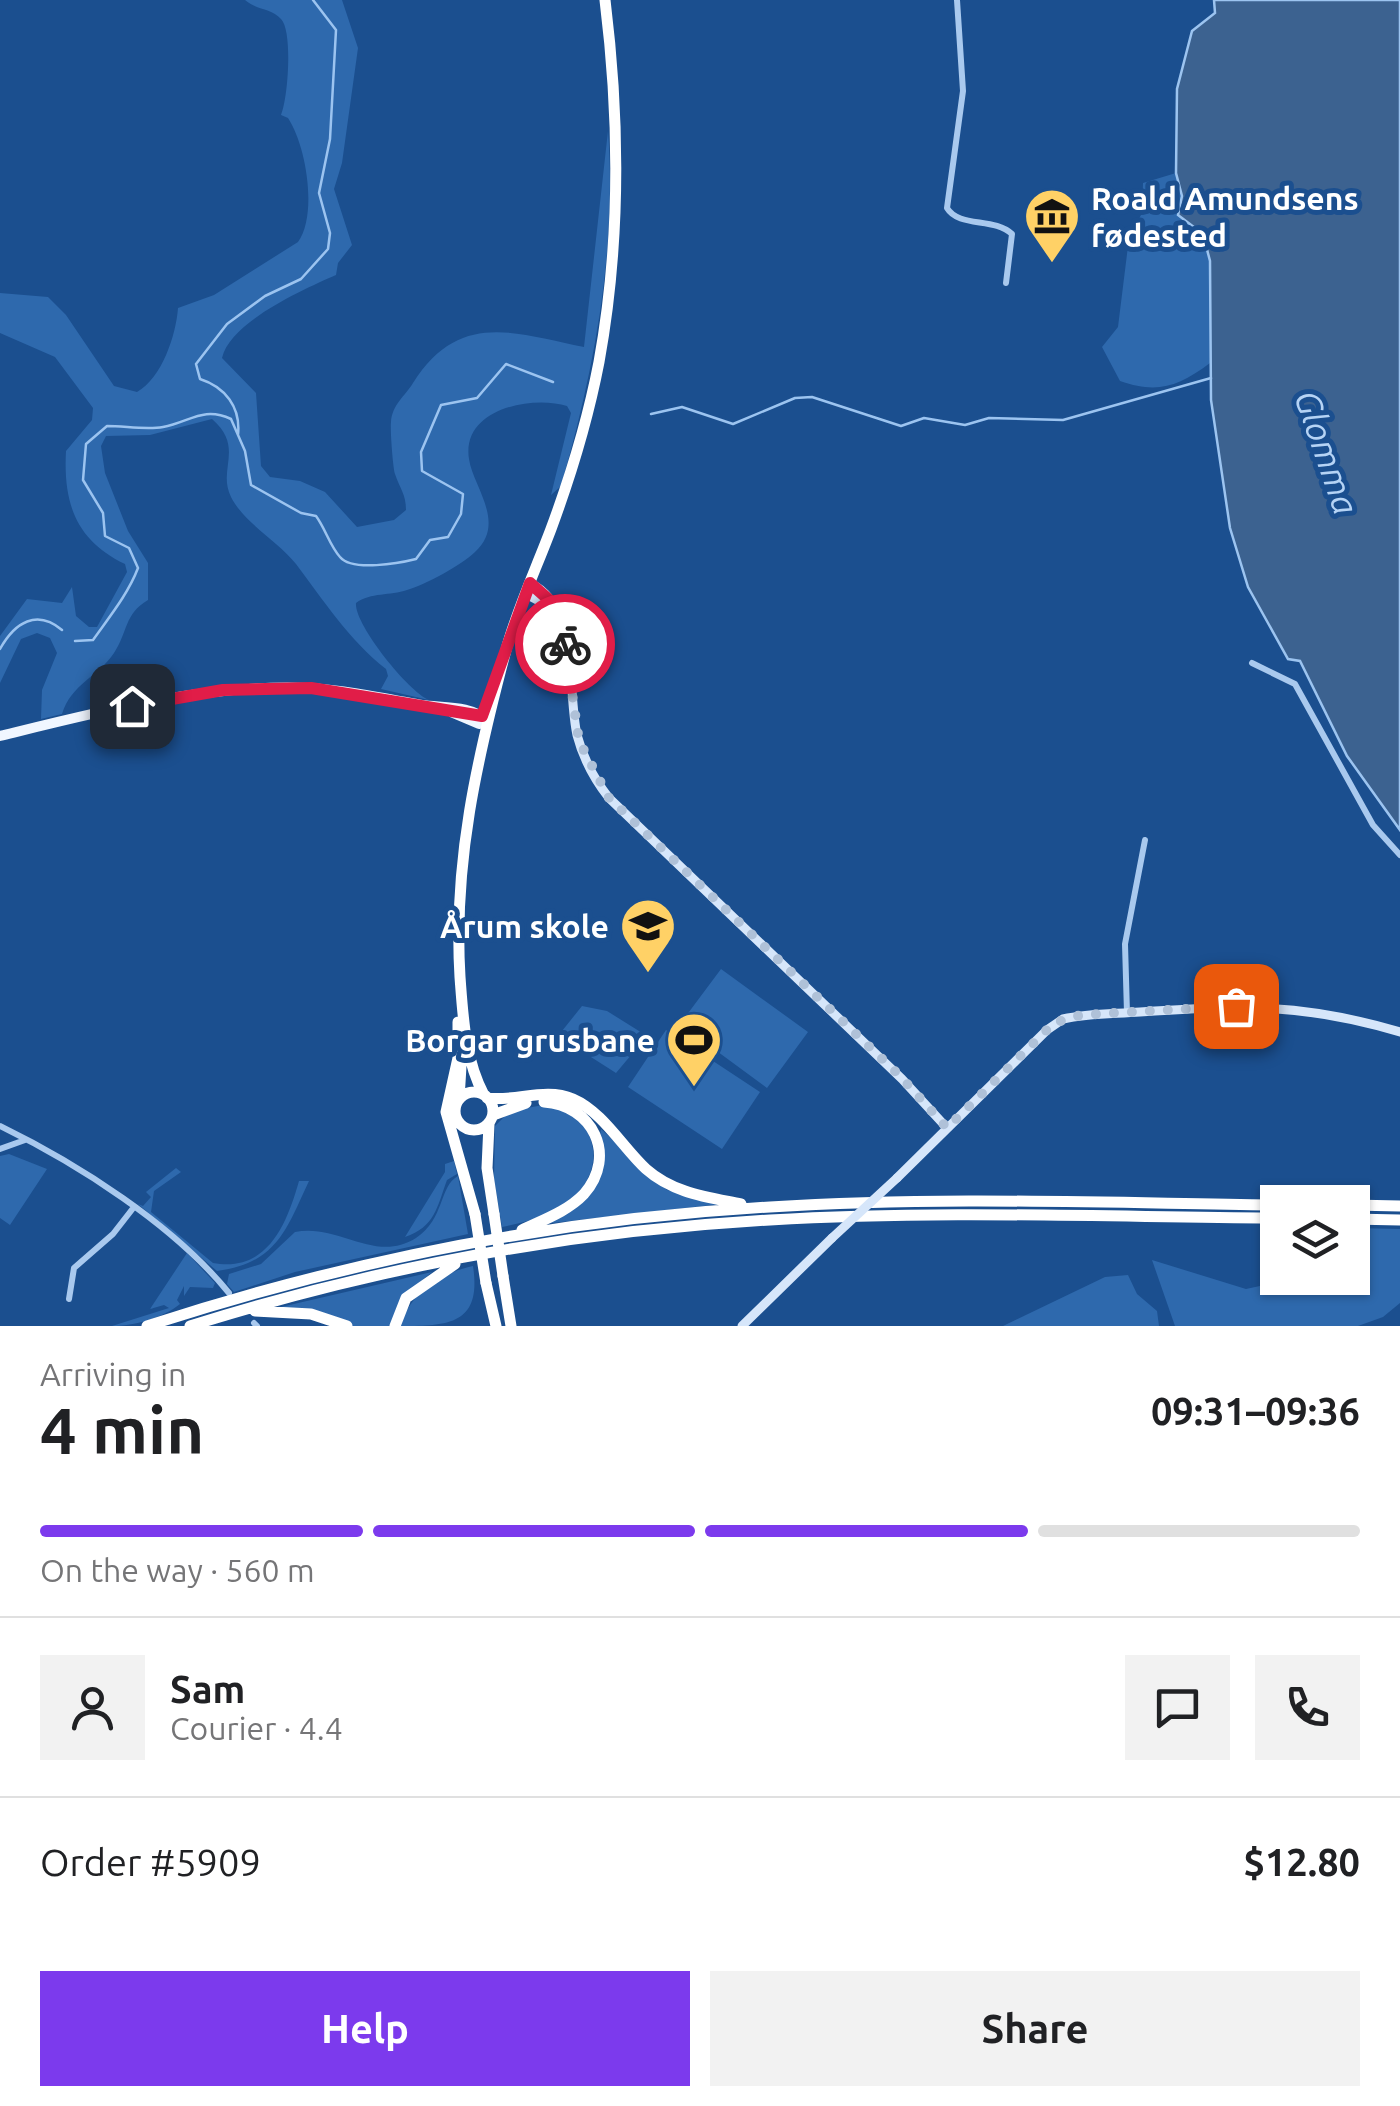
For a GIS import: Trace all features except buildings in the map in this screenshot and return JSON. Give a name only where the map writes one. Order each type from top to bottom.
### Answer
[{"type":"highway","points":[[475,1214],[446,1112],[458,1058],[455,863],[482,720],[579,445],[598,363],[612,274],[616,139],[605,0]]},
{"type":"highway","points":[[482,720],[467,810],[458,912],[464,1018],[471,1062],[491,1119],[488,1168],[510,1326]]},
{"type":"highway","points":[[458,1022],[464,1073],[454,1115],[460,1125],[496,1326]]},
{"type":"highway","points":[[459,1098],[474,1092],[486,1096],[546,1094],[572,1099],[667,1184],[696,1195],[760,1207]]},
{"type":"highway","points":[[460,1125],[474,1131],[517,1104],[566,1105],[590,1124],[599,1144],[598,1166],[581,1197],[507,1237]]},
{"type":"highway","points":[[147,1326],[304,1280],[507,1237],[760,1207],[1260,1205]]},
{"type":"highway","points":[[1370,1205],[1400,1206]]},
{"type":"highway","points":[[190,1326],[240,1310],[467,1258],[720,1223],[1013,1209],[1260,1217]]},
{"type":"highway","points":[[1370,1219],[1400,1220]]},
{"type":"highway","points":[[395,1326],[401,1306],[413,1291],[467,1258]]},
{"type":"highway","points":[[240,1310],[302,1312],[346,1326]]},
{"type":"main road","points":[[528,588],[560,616],[579,741],[609,798],[900,1076],[947,1128]]},
{"type":"main road","points":[[0,736],[223,690],[311,688],[443,708],[482,720]]},
{"type":"main road","points":[[742,1326],[1054,1023],[1081,1015],[1202,1007],[1295,1008],[1332,1012],[1400,1032]]},
{"type":"street","points":[[957,0],[963,92],[947,208],[952,216],[1002,226],[1012,234],[1006,283]]},
{"type":"street","points":[[1252,663],[1295,684],[1373,825],[1400,855]]},
{"type":"street","points":[[1127,1013],[1125,944],[1145,840]]},
{"type":"street","points":[[0,1126],[103,1183],[196,1257],[229,1293]]},
{"type":"street","points":[[0,1149],[25,1140]]},
{"type":"street","points":[[69,1299],[74,1268],[113,1234],[134,1208]]},
{"type":"shaded area","points":[[245,0],[342,0],[358,48],[342,163],[334,189],[352,245],[338,263],[336,275],[253,320],[228,345],[222,358],[256,393],[261,466],[270,477],[300,481],[325,492],[357,527],[394,520],[406,510],[394,470],[392,416],[431,360],[449,345],[490,332],[535,336],[584,347],[608,131],[606,266],[584,399],[561,486],[551,495],[571,413],[567,406],[519,405],[487,417],[469,442],[469,459],[488,517],[484,541],[469,557],[433,579],[356,603],[364,626],[384,656],[408,684],[429,700],[381,689],[388,676],[386,669],[349,633],[289,556],[237,507],[228,487],[227,439],[212,419],[150,435],[106,436],[101,446],[105,473],[128,531],[148,563],[148,600],[130,617],[114,653],[72,695],[62,714],[41,719],[42,690],[57,653],[50,638],[37,633],[21,639],[0,683],[0,636],[27,599],[62,603],[72,587],[76,616],[89,627],[97,627],[127,572],[125,564],[84,532],[67,488],[66,451],[92,420],[93,408],[55,357],[0,333],[0,293],[48,297],[66,315],[114,386],[137,392],[154,377],[166,355],[178,308],[214,295],[298,242],[307,215],[307,180],[294,130],[288,118],[281,115],[288,66],[285,26],[277,15]]},
{"type":"shaded area","points":[[1176,173],[1203,234],[1210,261],[1210,363],[1167,386],[1133,385],[1120,381],[1102,347],[1118,327],[1129,238],[1142,213],[1143,183]]},
{"type":"shaded area","points":[[721,969],[808,1032],[767,1088],[680,1024]]},
{"type":"shaded area","points":[[582,1006],[607,1011],[647,1036],[616,1073],[558,1036]]},
{"type":"shaded area","name":"Borgar grusbane","points":[[666,1030],[760,1092],[722,1149],[628,1087]]},
{"type":"shaded area","points":[[538,1106],[571,1114],[583,1125],[593,1152],[592,1168],[586,1183],[559,1209],[502,1227],[494,1179],[495,1126],[510,1111]]},
{"type":"shaded area","points":[[601,1129],[667,1190],[721,1204],[543,1224],[592,1189]]},
{"type":"shaded area","points":[[9,1154],[47,1169],[10,1225],[0,1218],[0,1156]]},
{"type":"shaded area","points":[[454,1161],[457,1174],[447,1180],[434,1215],[423,1228],[405,1237],[445,1172],[445,1164]]},
{"type":"shaded area","points":[[176,1168],[181,1172],[154,1191],[151,1212],[213,1263],[232,1264],[261,1253],[281,1228],[299,1181],[309,1181],[286,1229],[266,1252],[237,1267],[217,1271],[138,1204],[143,1206],[151,1197],[146,1192]]},
{"type":"shaded area","points":[[458,1176],[468,1234],[295,1272],[234,1292],[227,1284],[229,1274],[261,1264],[295,1232],[326,1233],[386,1247],[416,1238],[432,1222],[448,1187]]},
{"type":"shaded area","points":[[1370,1228],[1400,1229],[1400,1303],[1383,1317],[1358,1326],[1175,1326],[1152,1260],[1246,1289],[1260,1286],[1260,1295],[1370,1295]]},
{"type":"shaded area","points":[[187,1253],[215,1283],[213,1288],[190,1287],[184,1296],[184,1286],[177,1300],[180,1304],[165,1313],[139,1323],[112,1326],[169,1308],[164,1305],[150,1309]]},
{"type":"shaded area","points":[[473,1266],[472,1300],[458,1318],[432,1325],[399,1326],[427,1286]]},
{"type":"shaded area","points":[[432,1272],[401,1298],[391,1326],[353,1326],[281,1307]]},
{"type":"shaded area","points":[[1128,1275],[1137,1294],[1157,1311],[1159,1326],[1003,1326],[1105,1277]]},
{"type":"water","name":"Glomma","points":[[1214,0],[1400,0],[1400,830],[1347,756],[1300,661],[1288,659],[1248,587],[1230,528],[1211,400],[1210,261],[1203,234],[1178,215],[1182,196],[1176,173],[1177,89],[1192,31],[1215,13]]},
{"type":"waterway","points":[[238,435],[237,416],[230,400],[217,387],[200,379],[196,364],[227,324],[265,296],[301,279],[328,249],[330,233],[319,193],[330,139],[336,30],[313,0]]},
{"type":"waterway","points":[[75,641],[93,640],[138,568],[129,548],[105,536],[103,513],[83,480],[86,444],[107,426],[156,428],[204,414],[231,419],[245,451],[251,485],[301,513],[316,516],[336,553],[346,562],[388,564],[416,559],[430,540],[448,537],[461,514],[463,494],[422,471],[421,452],[441,405],[477,398],[506,364],[553,382]]},
{"type":"waterway","points":[[651,414],[682,407],[733,424],[795,398],[812,397],[901,426],[924,418],[965,425],[989,418],[1063,420],[1211,378]]},
{"type":"waterway","points":[[0,649],[27,622],[44,620],[62,630]]},
{"type":"way so far","points":[[565,644],[579,741],[588,765],[609,798],[746,934],[900,1076],[947,1128],[1054,1023],[1063,1019],[1236,1006]]},
{"type":"place","name":"Roald Amundsens fødested","points":[[1052,265]]},
{"type":"place","name":"Årum skole","points":[[648,975]]},
{"type":"place","name":"Borgar grusbane","points":[[694,1089]]},
{"type":"route","points":[[132,706],[223,690],[311,688],[482,716],[530,583],[547,594],[556,606],[565,644]]}]
